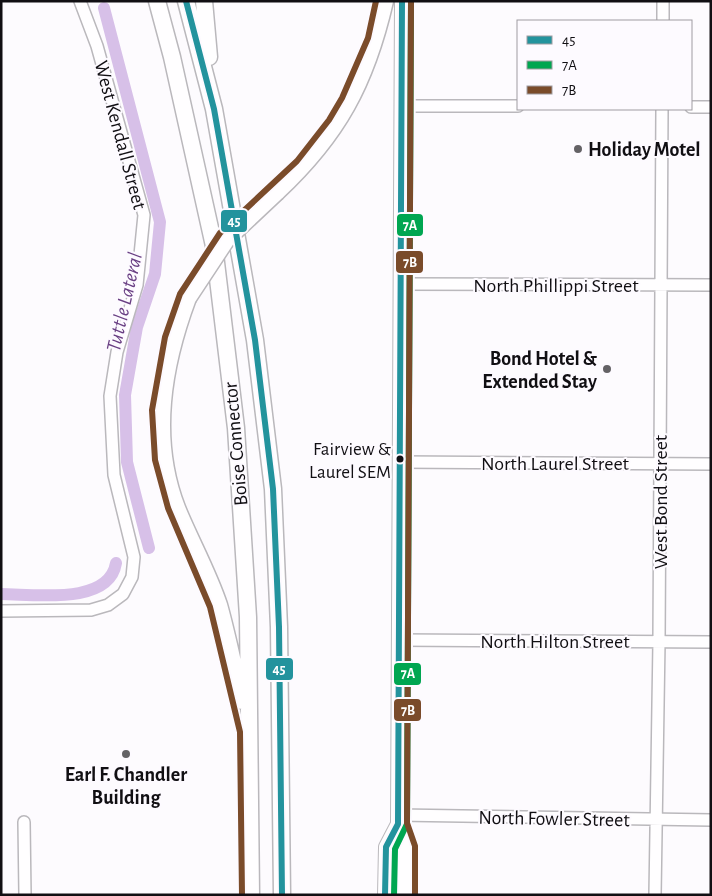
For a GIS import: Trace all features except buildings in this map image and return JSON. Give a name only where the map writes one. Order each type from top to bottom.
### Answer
[{"type":"highway","points":[[145,1],[172,57]]},
{"type":"highway","name":"Boise Connector","points":[[157,1],[172,57],[214,246],[236,428],[248,617],[251,895]]},
{"type":"highway","name":"Boise Connector","points":[[186,1],[214,109],[255,340],[273,489],[278,627],[282,895]]},
{"type":"highway","points":[[204,1],[214,109]]},
{"type":"highway","points":[[250,731],[218,604],[176,506],[164,459],[161,411],[173,338],[188,298],[227,239],[304,167],[322,146],[350,102],[376,41],[385,1]]},
{"type":"main road","points":[[402,1],[398,819],[406,847],[406,895]]},
{"type":"main road","points":[[385,895],[386,847],[398,819]]},
{"type":"street","name":"West Kendall Street","points":[[1,611],[91,610],[108,605],[123,594],[132,577],[134,557],[114,475],[110,396],[117,352],[137,285],[144,214],[97,46],[80,1]]},
{"type":"street","points":[[662,20],[663,1]]},
{"type":"street","points":[[401,106],[517,106]]},
{"type":"street","points":[[692,107],[711,107]]},
{"type":"street","name":"West Bond Street","points":[[655,895],[660,642],[662,110]]},
{"type":"street","name":"North Phillippi Street","points":[[401,284],[711,285]]},
{"type":"street","name":"North Laurel Street","points":[[400,462],[711,464]]},
{"type":"street","name":"North Hilton Street","points":[[399,640],[711,642]]},
{"type":"street","name":"North Fowler Street","points":[[398,819],[711,820]]},
{"type":"street","points":[[24,822],[25,895]]},
{"type":"waterway","name":"Tuttle Lateral","points":[[104,8],[160,222],[155,274],[137,327],[125,395],[127,462],[149,548]]},
{"type":"waterway","name":"Tuttle Lateral","points":[[1,594],[50,596],[85,592],[100,586],[110,577],[116,563]]},
{"type":"transit line","name":"45","points":[[186,1],[214,109],[255,340],[273,489],[279,627],[282,895]]},
{"type":"transit line","name":"7B","points":[[242,895],[240,732],[210,607],[168,508],[155,460],[152,410],[165,337],[180,294],[220,233],[297,161],[329,120],[342,98],[368,38],[376,1]]},
{"type":"transit line","name":"45","points":[[385,895],[386,847],[398,824],[402,1]]},
{"type":"transit line","name":"7A","points":[[394,895],[395,849],[407,824],[411,1]]},
{"type":"transit line","name":"7B","points":[[411,1],[407,823],[415,846],[415,895]]},
{"type":"place","name":"Holiday Motel","points":[[578,149]]},
{"type":"place","name":"Bond Hotel & Extended Stay","points":[[607,369]]},
{"type":"place","name":"Fairview & Laurel SEM","points":[[400,459]]},
{"type":"place","name":"Earl F. Chandler Building","points":[[126,754]]}]
